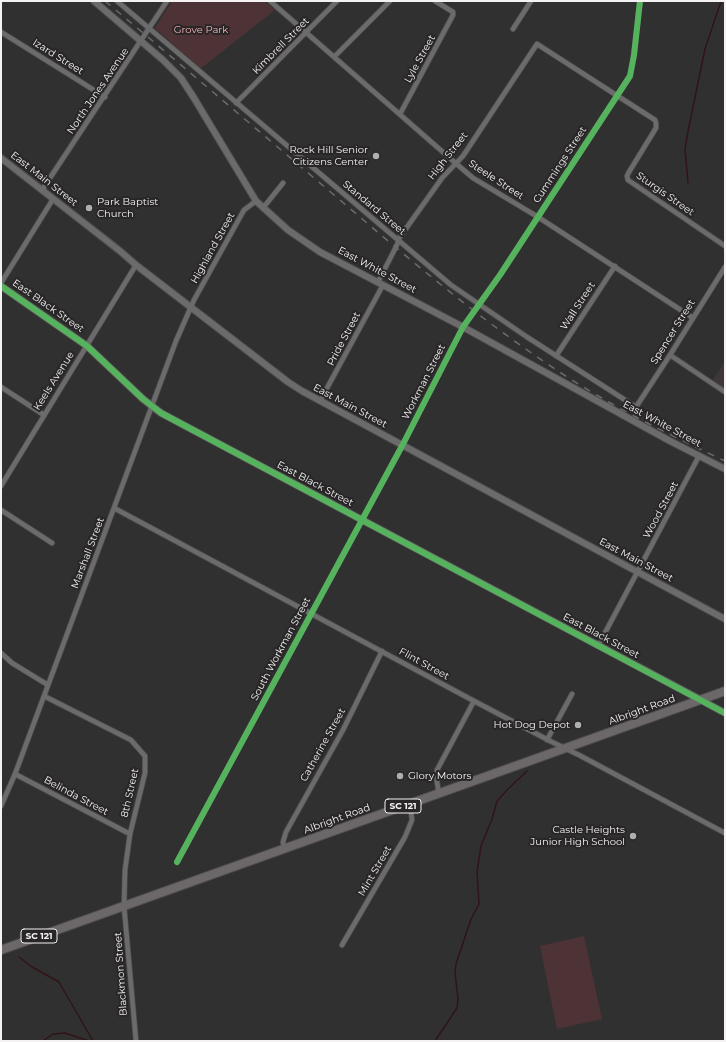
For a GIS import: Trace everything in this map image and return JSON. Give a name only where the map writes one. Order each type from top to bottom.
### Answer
[{"type":"highway","name":"Albright Road","points":[[1,950],[725,691]]},
{"type":"main road","name":"East Black Street","points":[[1,284],[87,346],[152,407],[362,521],[701,700]]},
{"type":"street","name":"East White Street","points":[[94,1],[142,41],[181,78],[256,201],[288,230],[320,252],[463,327],[725,469]]},
{"type":"street","name":"Standard Street","points":[[117,1],[451,285],[556,356],[636,407]]},
{"type":"street","name":"North Jones Avenue","points":[[42,190],[105,97],[167,1]]},
{"type":"street","name":"Steele Street","points":[[270,1],[473,178],[538,217],[693,318]]},
{"type":"street","name":"Kimbrell Street","points":[[236,103],[338,1]]},
{"type":"street","points":[[334,57],[390,1]]},
{"type":"street","name":"Lyle Street","points":[[400,114],[453,15],[453,12],[435,1]]},
{"type":"street","points":[[513,29],[531,1]]},
{"type":"street","name":"Cummings Street","points":[[463,327],[538,217],[606,113],[616,95],[630,76],[640,1]]},
{"type":"street","name":"Izard Street","points":[[1,32],[105,97]]},
{"type":"street","name":"Sturgis Street","points":[[537,44],[652,118],[656,123],[656,128],[629,172],[628,180],[725,246]]},
{"type":"street","name":"High Street","points":[[380,283],[400,237],[442,178],[463,156],[537,44]]},
{"type":"street","name":"East Main Street","points":[[1,158],[136,265],[288,382],[402,446],[725,619]]},
{"type":"street","points":[[263,208],[283,184]]},
{"type":"street","points":[[1,284],[53,199]]},
{"type":"street","name":"Highland Street","points":[[190,307],[244,210],[256,201]]},
{"type":"street","name":"Keels Avenue","points":[[1,486],[136,265]]},
{"type":"street","name":"Wall Street","points":[[556,356],[615,266]]},
{"type":"street","name":"Spencer Street","points":[[636,407],[725,267]]},
{"type":"street","name":"Pride Street","points":[[320,401],[380,283]]},
{"type":"street","name":"Marshall Street","points":[[1,806],[15,774],[190,307]]},
{"type":"street","name":"Workman Street","points":[[402,446],[463,327]]},
{"type":"street","points":[[670,355],[725,392]]},
{"type":"street","points":[[1,387],[44,415]]},
{"type":"street","name":"South Workman Street","points":[[177,862],[402,446]]},
{"type":"street","name":"Wood Street","points":[[598,646],[700,456]]},
{"type":"street","name":"Flint Street","points":[[114,508],[547,740],[725,833]]},
{"type":"street","points":[[1,510],[52,543]]},
{"type":"street","name":"Catherine Street","points":[[284,849],[283,842],[288,828],[343,730],[382,651]]},
{"type":"street","points":[[1,653],[12,663],[48,685]]},
{"type":"street","points":[[547,740],[572,694]]},
{"type":"street","name":"8th Street","points":[[44,696],[131,740],[145,756],[145,773],[130,834],[125,870],[124,906]]},
{"type":"street","name":"East Black Street","points":[[701,700],[725,713]]},
{"type":"street","points":[[439,794],[437,770],[474,701]]},
{"type":"street","name":"Belinda Street","points":[[15,774],[130,834]]},
{"type":"street","name":"Mint Street","points":[[342,945],[405,837],[412,820],[410,804]]},
{"type":"street","name":"Blackmon Street","points":[[124,906],[136,1041]]},
{"type":"shaded area","points":[[725,361],[725,390],[712,381]]},
{"type":"green space","name":"Grove Park","points":[[172,1],[264,1],[275,10],[200,69],[155,28]]},
{"type":"green space","points":[[584,936],[602,1019],[557,1029],[540,946]]},
{"type":"waterway","points":[[688,183],[685,149],[688,131],[705,49],[721,1]]},
{"type":"waterway","points":[[435,1041],[457,1008],[458,999],[455,973],[456,964],[471,919],[479,904],[477,872],[481,846],[492,819],[497,801],[527,771]]},
{"type":"waterway","points":[[19,957],[32,967],[59,982],[93,1041]]},
{"type":"waterway","points":[[43,1041],[53,1034],[65,1033],[89,1041]]},
{"type":"railway","points":[[105,1],[402,253],[498,329],[565,376],[615,406],[646,423],[725,461]]},
{"type":"cycle path","points":[[177,862],[402,446],[463,327],[500,275],[630,76],[640,1]]},
{"type":"cycle path","points":[[1,286],[87,346],[143,399],[161,413],[725,713]]},
{"type":"place","name":"Rock Hill Senior Citizens Center","points":[[376,156]]},
{"type":"place","name":"Park Baptist Church","points":[[89,208]]},
{"type":"place","name":"Hot Dog Depot","points":[[578,725]]},
{"type":"place","name":"Glory Motors","points":[[400,776]]},
{"type":"place","name":"Castle Heights Junior High School","points":[[633,836]]}]
